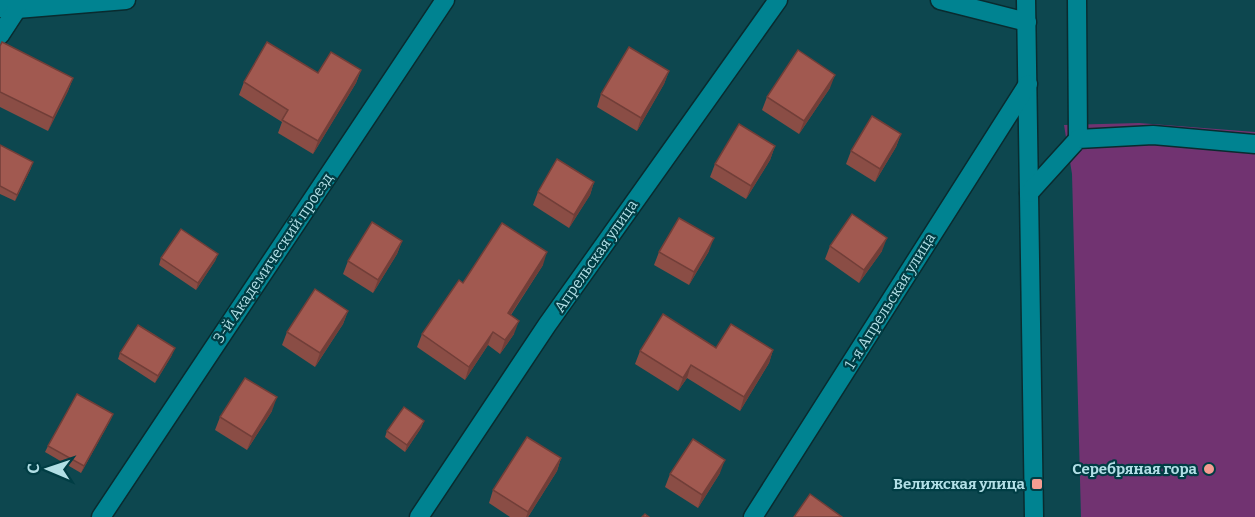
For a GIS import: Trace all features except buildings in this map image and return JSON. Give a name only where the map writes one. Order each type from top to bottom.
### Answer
[{"type":"street","points":[[0,35],[11,6],[126,0]]},
{"type":"street","name":"3-й Академический проезд","points":[[101,517],[445,0]]},
{"type":"street","name":"Апрельская улица","points":[[419,517],[547,325],[778,0]]},
{"type":"street","points":[[940,0],[1027,22]]},
{"type":"street","points":[[1026,0],[1034,517]]},
{"type":"street","points":[[1029,193],[1078,139],[1077,0]]},
{"type":"street","name":"1-я Апрельская улица","points":[[753,517],[1028,84]]},
{"type":"street","points":[[1078,139],[1153,135],[1255,144]]},
{"type":"shaded area","points":[[1139,123],[1255,132],[1255,517],[1081,517],[1072,174],[1064,125]]},
{"type":"place","name":"Серебряная гора","points":[[1209,469]]},
{"type":"place","name":"Велижская улица","points":[[1037,484]]}]
